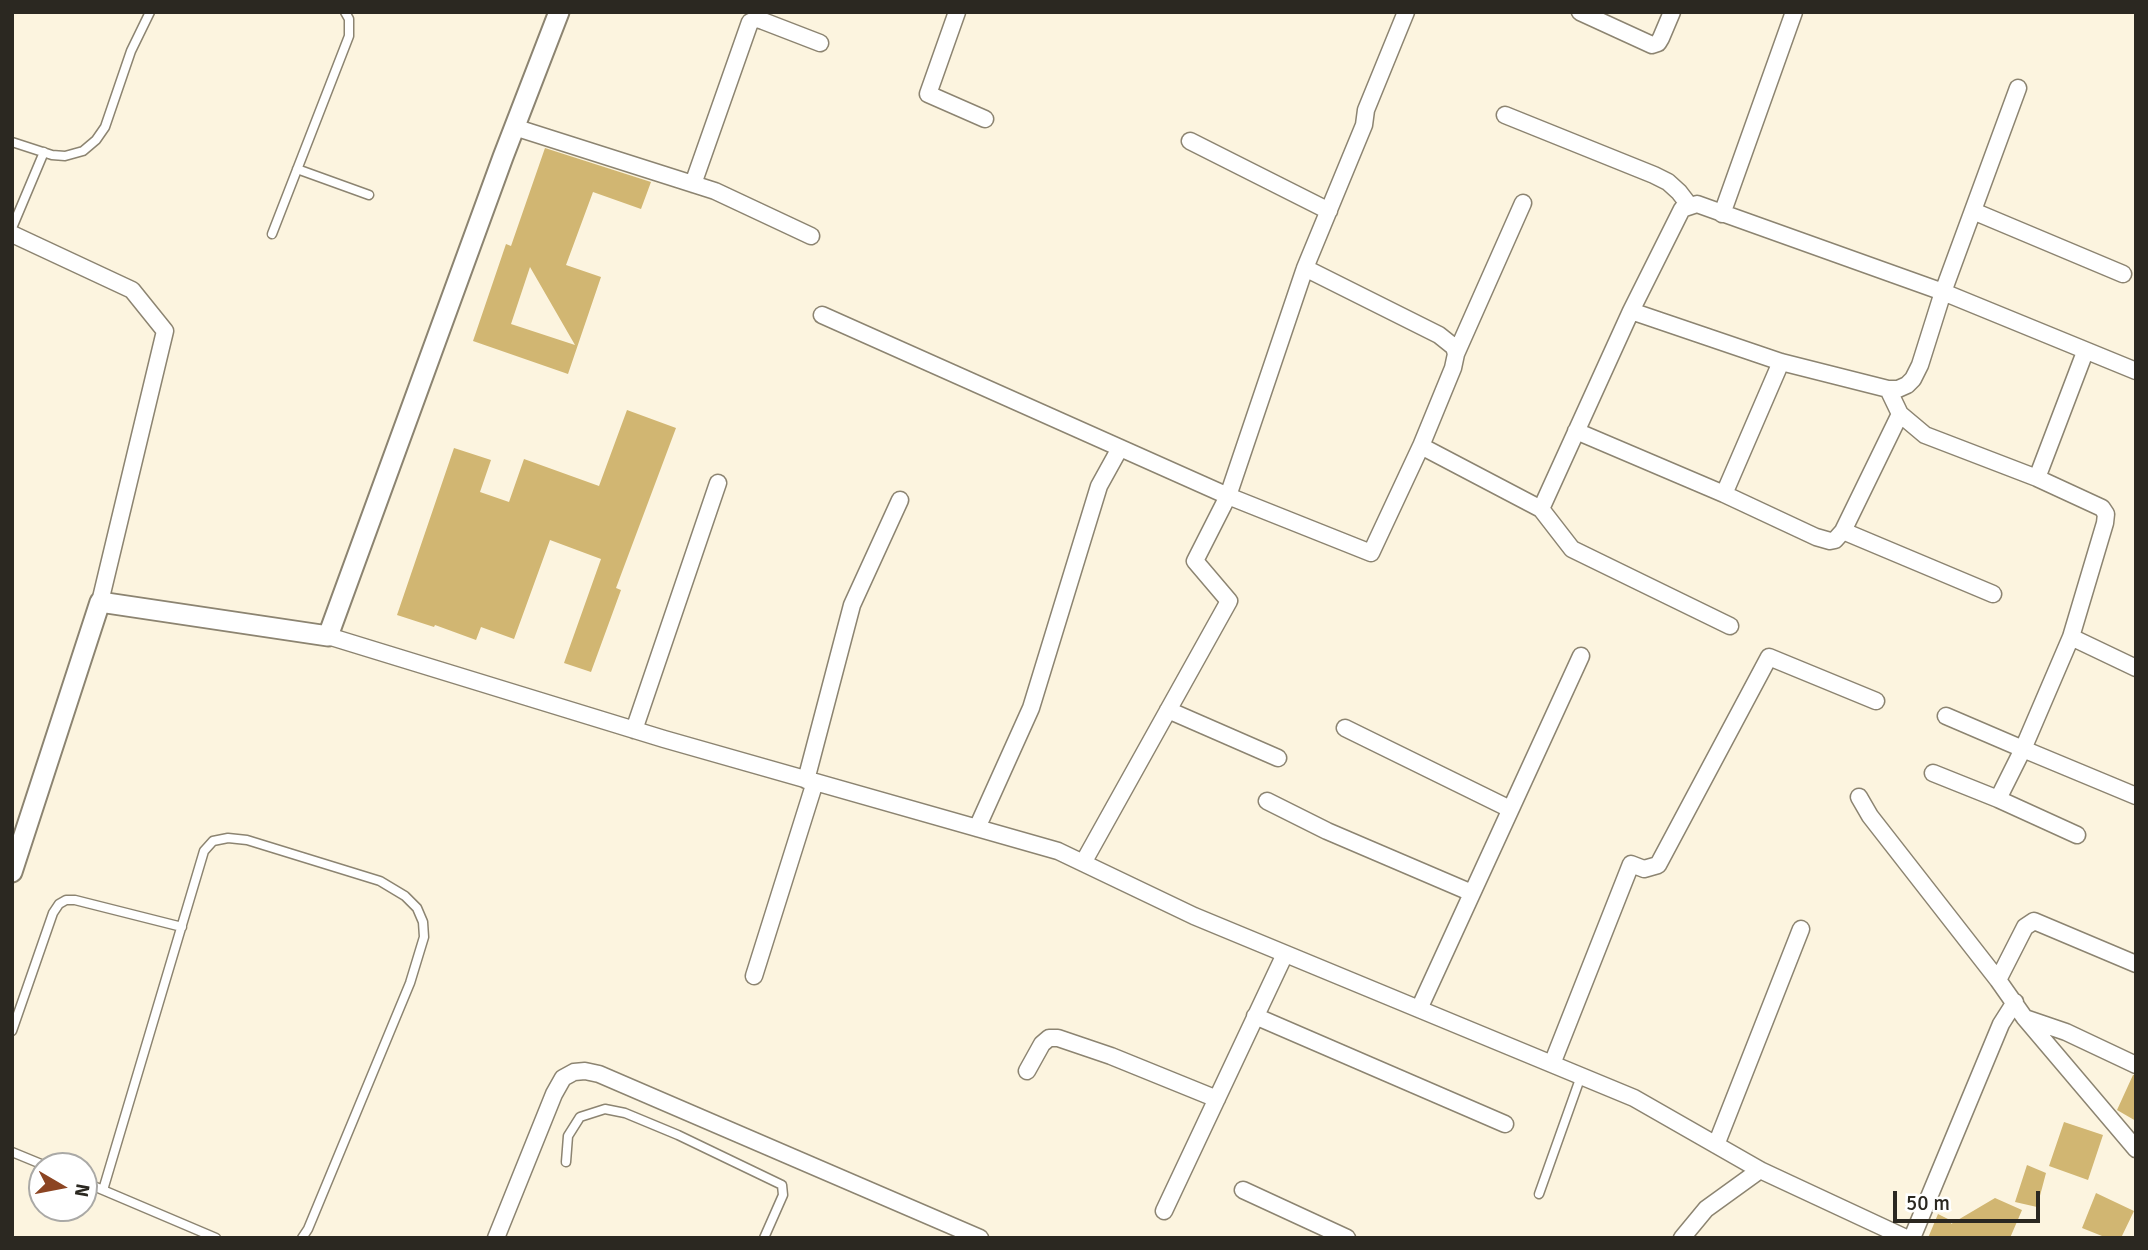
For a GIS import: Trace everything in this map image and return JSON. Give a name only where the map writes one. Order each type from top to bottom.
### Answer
[{"type":"street","points":[[328,636],[514,127],[559,12]]},
{"type":"street","points":[[957,12],[928,94],[985,119]]},
{"type":"street","points":[[1083,863],[1229,601],[1195,561],[1228,496],[1305,268],[1364,125],[1366,110],[1406,12]]},
{"type":"street","points":[[1580,12],[1655,45],[1661,38],[1672,12]]},
{"type":"street","points":[[1722,214],[1794,12]]},
{"type":"street","points":[[693,184],[750,22],[757,19],[820,43]]},
{"type":"street","points":[[1630,311],[1781,362],[1888,388],[1898,389],[1907,385],[1913,379],[2018,88]]},
{"type":"street","points":[[1506,115],[1654,175],[1668,182],[1689,205]]},
{"type":"street","points":[[514,127],[732,198],[811,236]]},
{"type":"street","points":[[1190,141],[1329,211]]},
{"type":"street","points":[[822,315],[1228,496],[1371,553],[1421,446],[1453,368],[1456,354],[1523,203]]},
{"type":"street","points":[[1541,509],[1630,311],[1676,219],[1682,209],[1689,205],[1697,204],[1943,292],[2136,371]]},
{"type":"street","points":[[1973,211],[2123,274]]},
{"type":"street","points":[[12,234],[132,290],[165,331],[100,602],[12,872]]},
{"type":"street","points":[[1305,268],[1439,335],[1454,346],[1456,354]]},
{"type":"street","points":[[2037,478],[2085,352]]},
{"type":"street","points":[[1724,494],[1781,362]]},
{"type":"street","points":[[1888,388],[1900,414],[1925,435],[2095,503],[2106,514],[2071,637],[2023,749],[1998,799]]},
{"type":"street","points":[[1576,431],[1824,540],[1835,540],[1843,531],[1900,414]]},
{"type":"street","points":[[1421,446],[1541,509],[1572,549],[1730,626]]},
{"type":"street","points":[[977,828],[1031,708],[1099,486],[1120,448]]},
{"type":"street","points":[[634,730],[718,483]]},
{"type":"street","points":[[754,976],[811,781],[852,605],[900,500]]},
{"type":"street","points":[[1843,531],[1993,594]]},
{"type":"street","points":[[100,602],[328,636],[634,730],[1058,851],[1194,916],[1634,1098],[1760,1170],[1906,1238]]},
{"type":"street","points":[[2071,637],[2136,668]]},
{"type":"street","points":[[1419,1009],[1581,656]]},
{"type":"street","points":[[1552,1064],[1631,864],[1644,869],[1658,865],[1769,657],[1876,701]]},
{"type":"street","points":[[1168,710],[1278,758]]},
{"type":"street","points":[[1946,716],[2136,796]]},
{"type":"street","points":[[1345,728],[1510,809]]},
{"type":"street","points":[[1933,773],[2077,835]]},
{"type":"street","points":[[1859,797],[1870,816],[2024,1017],[2136,1149]]},
{"type":"street","points":[[1267,801],[1326,831],[1472,893]]},
{"type":"street","points":[[1998,980],[2025,927],[2034,921],[2136,964]]},
{"type":"street","points":[[1716,1145],[1801,929]]},
{"type":"street","points":[[1164,1210],[1285,954]]},
{"type":"street","points":[[1912,1238],[2001,1024],[2015,1002]]},
{"type":"street","points":[[1255,1016],[1505,1124]]},
{"type":"street","points":[[2024,1017],[2066,1032],[2136,1065]]},
{"type":"street","points":[[1027,1071],[1042,1044],[1049,1038],[1058,1038],[1111,1056],[1217,1099]]},
{"type":"street","points":[[496,1238],[554,1094],[563,1078],[574,1072],[585,1071],[599,1074],[980,1238]]},
{"type":"street","points":[[1682,1238],[1706,1209],[1760,1170]]},
{"type":"street","points":[[1243,1191],[1347,1238]]},
{"type":"lane","points":[[12,142],[65,156],[83,151],[96,141],[105,127],[131,51],[150,12]]},
{"type":"lane","points":[[272,234],[349,37],[349,19],[345,12]]},
{"type":"lane","points":[[12,228],[44,152]]},
{"type":"lane","points":[[297,169],[369,195]]},
{"type":"lane","points":[[103,1190],[204,851],[213,841],[228,838],[247,840],[380,881],[405,896],[417,908],[423,922],[424,937],[410,983],[302,1238]]},
{"type":"lane","points":[[12,1031],[53,913],[59,904],[66,900],[75,900],[182,927]]},
{"type":"lane","points":[[1539,1194],[1581,1076]]},
{"type":"lane","points":[[566,1162],[568,1136],[580,1117],[605,1109],[625,1113],[782,1185],[783,1195],[764,1238]]},
{"type":"lane","points":[[98,1188],[216,1238]]},
{"type":"building","points":[[545,148],[651,182],[641,209],[593,192],[566,265],[601,277],[568,374],[473,341],[506,244],[511,246]],"holes":[[[530,267],[575,345],[511,324]]]},
{"type":"building","points":[[627,410],[676,428],[616,588],[621,590],[591,672],[564,663],[601,559],[550,540],[514,639],[481,627],[476,640],[397,615],[454,448],[491,460],[480,492],[509,502],[524,459],[599,486]]},
{"type":"building","points":[[2133,1075],[2136,1075],[2136,1121],[2117,1110]]},
{"type":"building","points":[[2064,1122],[2103,1135],[2088,1180],[2049,1166]]},
{"type":"building","points":[[2027,1165],[2046,1173],[2037,1207],[2015,1202]]},
{"type":"building","points":[[2096,1193],[2134,1211],[2121,1238],[2107,1238],[2082,1228]]},
{"type":"building","points":[[1995,1198],[2022,1210],[2010,1238],[1928,1238],[1938,1214],[1952,1221],[1951,1224]]}]
